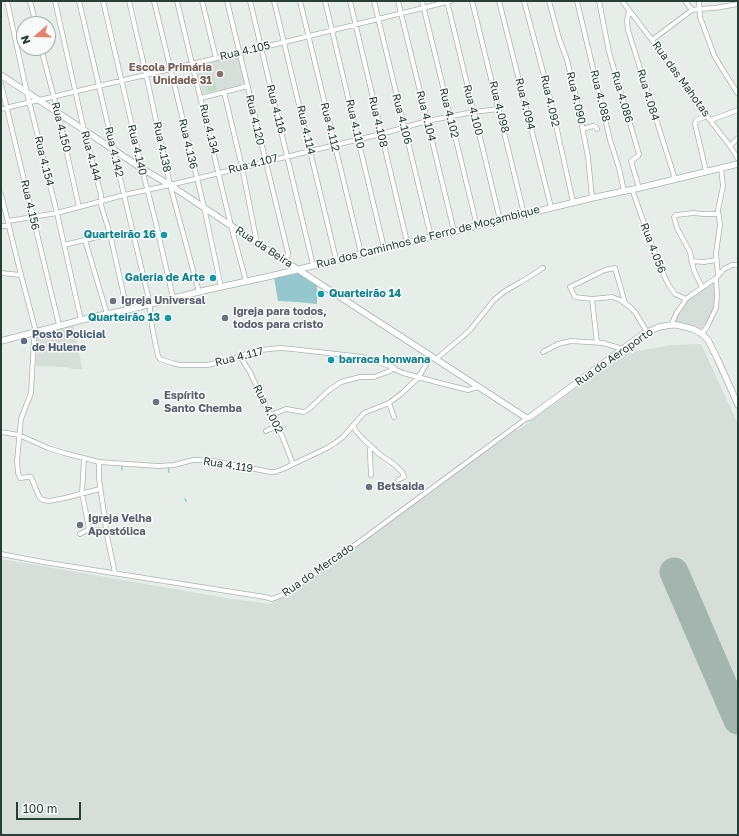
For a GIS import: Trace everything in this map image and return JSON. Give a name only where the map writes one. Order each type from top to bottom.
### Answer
[{"type":"main road","name":"Rua da Beira","points":[[1,75],[141,168],[150,172],[204,206],[231,226],[296,269],[527,418]]},
{"type":"main road","name":"Rua dos Caminhos de Ferro de Moçambique","points":[[1,341],[172,298],[361,254],[551,207],[639,188],[738,164]]},
{"type":"main road","name":"Rua do Aeroporto","points":[[527,418],[647,332],[659,327],[677,325],[693,329],[702,334]]},
{"type":"main road","points":[[702,334],[708,340],[738,405]]},
{"type":"street","name":"Rua 4.154","points":[[7,1],[27,93],[57,212],[81,320]]},
{"type":"street","points":[[30,1],[34,16]]},
{"type":"street","name":"Rua 4.144","points":[[55,1],[84,130],[101,195],[101,205],[110,234],[127,310]]},
{"type":"street","name":"Rua 4.142","points":[[79,1],[150,304]]},
{"type":"street","name":"Rua 4.140","points":[[103,1],[141,168],[154,215],[172,298]]},
{"type":"street","name":"Rua 4.138","points":[[129,1],[170,185],[199,292]]},
{"type":"street","name":"Rua 4.136","points":[[154,1],[204,206],[222,287]]},
{"type":"street","name":"Rua 4.134","points":[[177,1],[231,226],[246,281]]},
{"type":"street","points":[[202,1],[216,58]]},
{"type":"street","name":"Rua 4.120","points":[[227,1],[288,253],[287,258],[284,261]]},
{"type":"street","name":"Rua 4.116","points":[[250,1],[313,265]]},
{"type":"street","name":"Rua 4.114","points":[[274,1],[336,259]]},
{"type":"street","name":"Rua 4.112","points":[[300,1],[361,254]]},
{"type":"street","name":"Rua 4.110","points":[[325,1],[384,248]]},
{"type":"street","name":"Rua 4.108","points":[[350,1],[407,242]]},
{"type":"street","name":"Rua 4.106","points":[[374,1],[431,237]]},
{"type":"street","name":"Rua 4.104","points":[[398,1],[454,231]]},
{"type":"street","name":"Rua 4.102","points":[[422,1],[476,226]]},
{"type":"street","name":"Rua 4.105","points":[[1,109],[378,20],[448,1]]},
{"type":"street","name":"Rua 4.100","points":[[448,1],[473,112],[500,220]]},
{"type":"street","name":"Rua 4.098","points":[[472,1],[524,214]]},
{"type":"street","name":"Rua 4.094","points":[[500,1],[551,207]]},
{"type":"street","name":"Rua 4.092","points":[[524,1],[550,98],[573,202]]},
{"type":"street","name":"Rua 4.090","points":[[549,1],[578,105],[588,157],[592,198]]},
{"type":"street","name":"Rua 4.088","points":[[577,1],[610,140],[619,168],[624,191]]},
{"type":"street","name":"Rua 4.086","points":[[599,1],[609,52],[639,154],[631,161],[639,188]]},
{"type":"street","name":"Rua das Mahotas","points":[[622,1],[730,146],[738,159]]},
{"type":"street","points":[[685,1],[692,10]]},
{"type":"street","points":[[699,1],[700,17],[714,55],[738,94]]},
{"type":"street","points":[[652,40],[692,10],[738,4]]},
{"type":"street","name":"Rua 4.084","points":[[629,10],[627,21],[628,30],[675,179]]},
{"type":"street","name":"Rua 4.150","points":[[43,56],[58,113],[79,207]]},
{"type":"street","name":"Rua 4.156","points":[[1,84],[59,326]]},
{"type":"street","points":[[201,98],[248,86]]},
{"type":"street","points":[[224,92],[242,167],[257,243]]},
{"type":"street","name":"Rua 4.107","points":[[8,221],[79,207],[101,200],[170,185],[381,134],[427,121],[499,108]]},
{"type":"street","points":[[706,171],[694,124],[696,120],[738,110]]},
{"type":"street","points":[[583,129],[593,126],[597,129]]},
{"type":"street","points":[[730,146],[738,138]]},
{"type":"street","points":[[702,334],[716,308],[716,260],[717,243],[720,230],[718,210],[723,186],[721,168]]},
{"type":"street","name":"Rua 4.056","points":[[632,189],[652,246],[666,280],[675,294],[686,299]]},
{"type":"street","points":[[1,194],[20,275],[36,332],[34,339],[31,393],[21,420],[17,461],[18,473],[20,478],[31,477],[40,498],[43,500],[49,501],[65,498],[100,489]]},
{"type":"street","points":[[702,287],[695,273],[689,250],[678,228],[674,215],[693,213],[718,214]]},
{"type":"street","points":[[1,226],[9,226]]},
{"type":"street","points":[[64,245],[110,234]]},
{"type":"street","points":[[85,240],[107,314]]},
{"type":"street","points":[[692,261],[704,262],[716,260]]},
{"type":"street","points":[[671,325],[677,312],[682,307],[686,299],[717,277],[724,268],[732,265],[738,265]]},
{"type":"street","name":"Rua 4.119","points":[[1,432],[20,435],[48,448],[99,462],[174,466],[193,460],[198,460],[214,461],[275,472],[335,443],[343,437],[364,412],[389,403],[401,394],[418,378],[434,358],[470,330],[494,300],[505,291],[543,268]]},
{"type":"street","points":[[625,303],[615,268],[604,270],[570,287],[575,297],[592,299],[612,297],[620,300],[635,312],[647,332]]},
{"type":"street","points":[[1,273],[20,275]]},
{"type":"street","points":[[592,299],[597,343]]},
{"type":"street","name":"Rua 4.117","points":[[150,304],[151,319],[158,356],[163,361],[180,365],[208,365],[248,353],[280,348],[363,357],[393,367],[396,370],[418,378],[468,390],[478,387]]},
{"type":"street","points":[[544,352],[551,347],[569,341],[609,344],[623,349]]},
{"type":"street","name":"Rua 4.002","points":[[240,356],[250,372],[264,404],[282,436],[293,464]]},
{"type":"street","points":[[271,415],[286,409],[304,412],[341,382],[360,376],[371,378],[390,370],[393,367]]},
{"type":"street","points":[[389,403],[394,417]]},
{"type":"street","name":"Rua do Mercado","points":[[1,554],[271,599],[275,598],[287,593],[321,570],[527,418]]},
{"type":"street","points":[[353,425],[356,432],[364,440],[402,472],[404,477],[398,480]]},
{"type":"street","points":[[266,431],[277,426]]},
{"type":"street","points":[[371,475],[370,449],[372,447]]},
{"type":"street","points":[[84,458],[82,493],[89,529]]},
{"type":"street","points":[[99,462],[100,489],[106,531],[115,573]]},
{"type":"street","points":[[80,534],[89,529],[106,531]]},
{"type":"shaded area","name":"Escola Primária Unidade 31","points":[[237,55],[245,84],[203,94],[195,65]]},
{"type":"shaded area","points":[[713,281],[716,299],[714,309],[708,322],[701,329],[674,322],[686,299]]},
{"type":"shaded area","points":[[73,325],[82,369],[36,366],[37,334]]},
{"type":"shaded area","points":[[701,344],[738,424],[738,835],[1,835],[1,559],[232,599],[270,604],[295,589],[513,429],[518,430],[625,353],[672,345]]},
{"type":"green space","points":[[213,76],[217,90],[208,92],[204,79]]},
{"type":"water","points":[[300,273],[317,285],[317,304],[278,301],[274,278]]},
{"type":"waterway","points":[[168,466],[169,472]]},
{"type":"runway","points":[[674,572],[738,720]]},
{"type":"place","name":"Escola Primária Unidade 31","points":[[220,74]]},
{"type":"place","name":"Quarteirão 16","points":[[164,235]]},
{"type":"place","name":"Galeria de Arte","points":[[213,278]]},
{"type":"place","name":"Quarteirão 14","points":[[321,294]]},
{"type":"place","name":"Igreja Universal","points":[[113,301]]},
{"type":"place","name":"Quarteirão 13","points":[[168,318]]},
{"type":"place","name":"Igreja para todos, todos para cristo","points":[[225,318]]},
{"type":"place","name":"Posto Policial de Hulene","points":[[24,341]]},
{"type":"place","name":"barraca honwana","points":[[331,360]]},
{"type":"place","name":"Espírito Santo Chemba","points":[[156,402]]},
{"type":"place","name":"Betsaida","points":[[369,487]]},
{"type":"place","name":"Igreja Velha Apostólica","points":[[80,525]]}]
